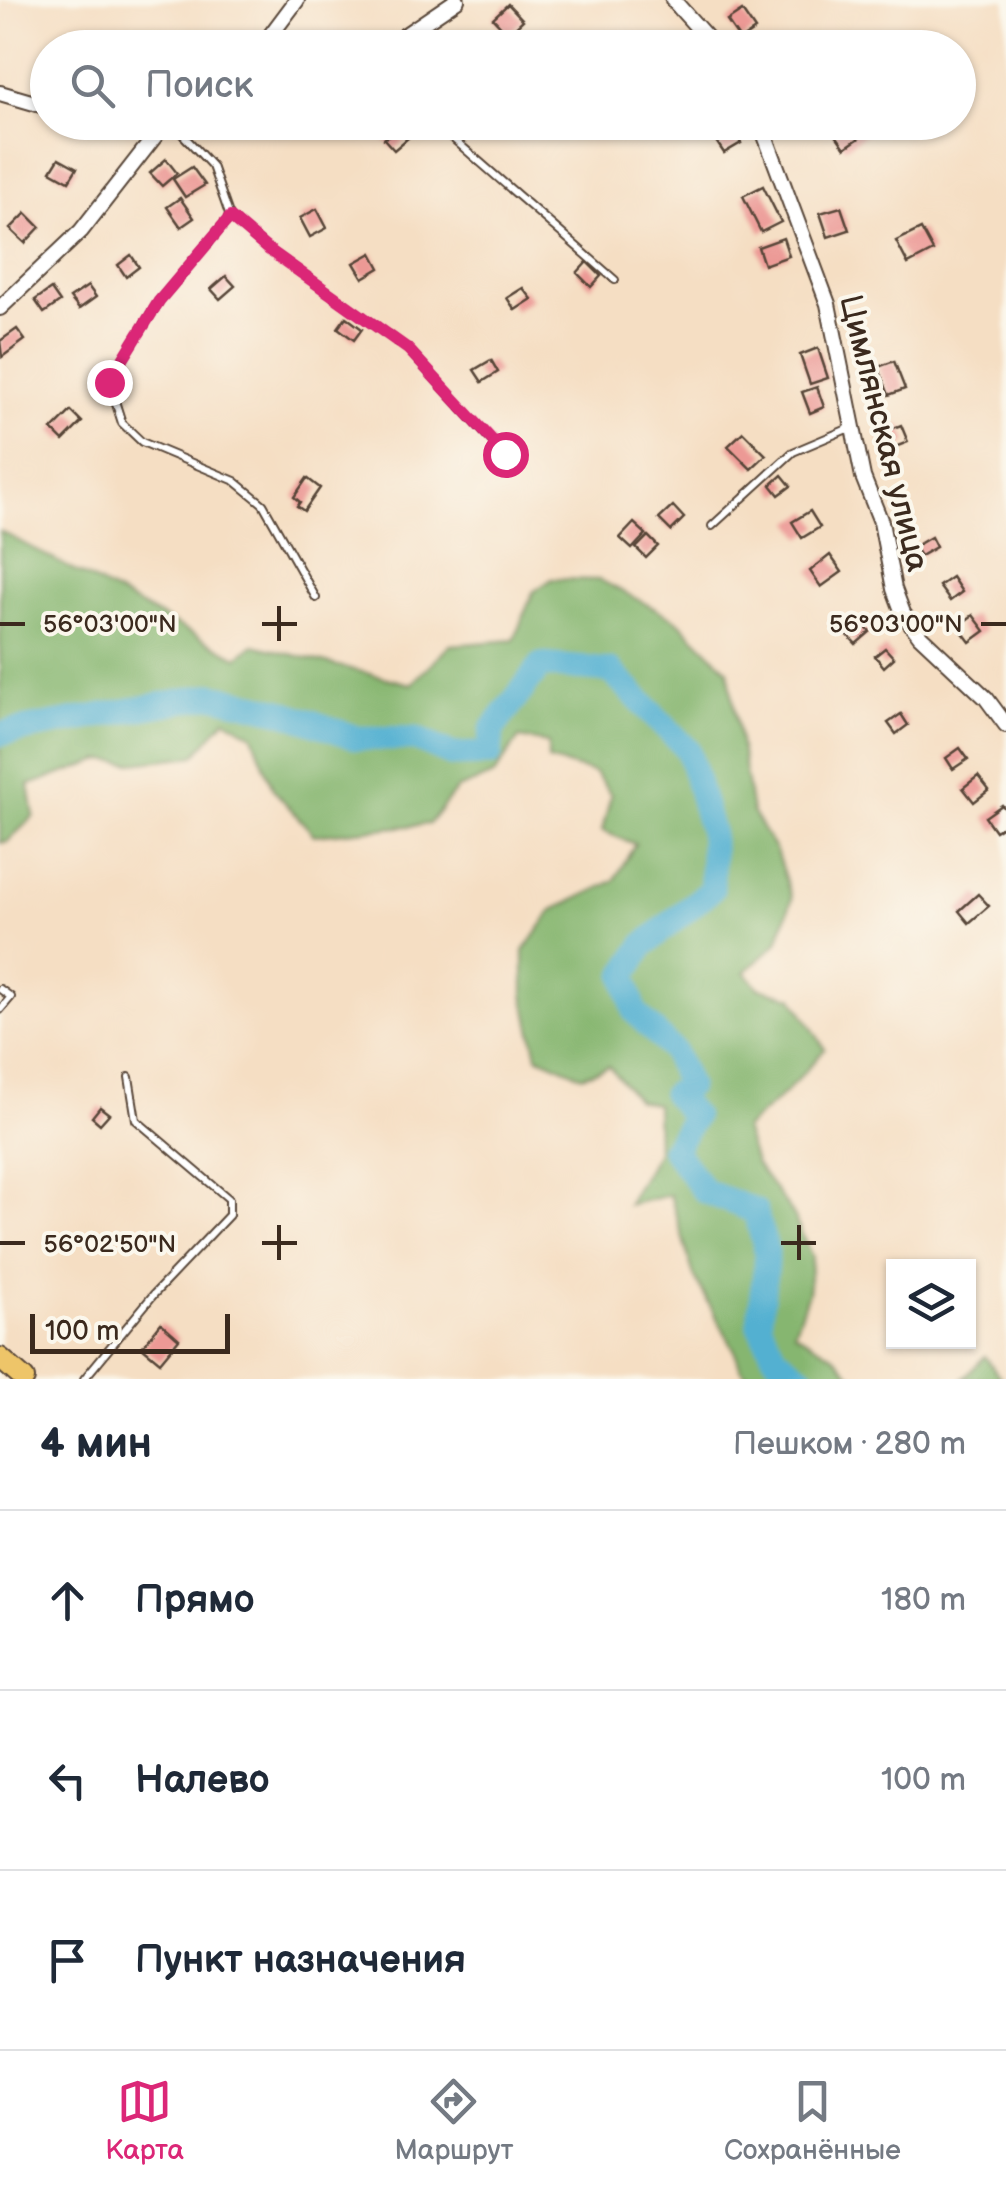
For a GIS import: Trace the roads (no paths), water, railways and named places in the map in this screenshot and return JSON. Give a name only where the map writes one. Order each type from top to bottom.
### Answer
[{"type":"main road","points":[[0,1358],[24,1379]]},
{"type":"street","points":[[274,30],[297,0]]},
{"type":"street","points":[[412,30],[457,0]]},
{"type":"street","points":[[673,0],[700,30]]},
{"type":"street","points":[[0,93],[30,102]]},
{"type":"street","points":[[0,308],[81,231],[154,140]]},
{"type":"street","name":"Цимлянская улица","points":[[767,140],[828,304],[864,476],[881,522],[902,613],[920,636],[986,698],[1006,726]]},
{"type":"lane","points":[[186,140],[212,166],[230,217],[265,247],[408,349],[505,454]]},
{"type":"lane","points":[[455,140],[614,280]]},
{"type":"lane","points":[[230,217],[159,301],[109,382],[122,423],[142,442],[235,480],[262,504],[316,598]]},
{"type":"lane","points":[[712,526],[793,452],[853,426]]},
{"type":"lane","points":[[0,989],[11,997],[0,1010]]},
{"type":"lane","points":[[84,1379],[154,1294],[230,1215],[230,1199],[136,1120],[129,1076]]},
{"type":"waterway","points":[[0,734],[213,695],[281,711],[357,738],[416,739],[453,755],[490,754],[492,730],[541,665],[611,671],[688,750],[712,835],[712,889],[644,945],[625,975],[635,1012],[673,1051],[688,1086],[674,1094],[694,1117],[673,1149],[704,1191],[755,1211],[767,1253],[759,1324],[775,1356],[806,1379]]}]
